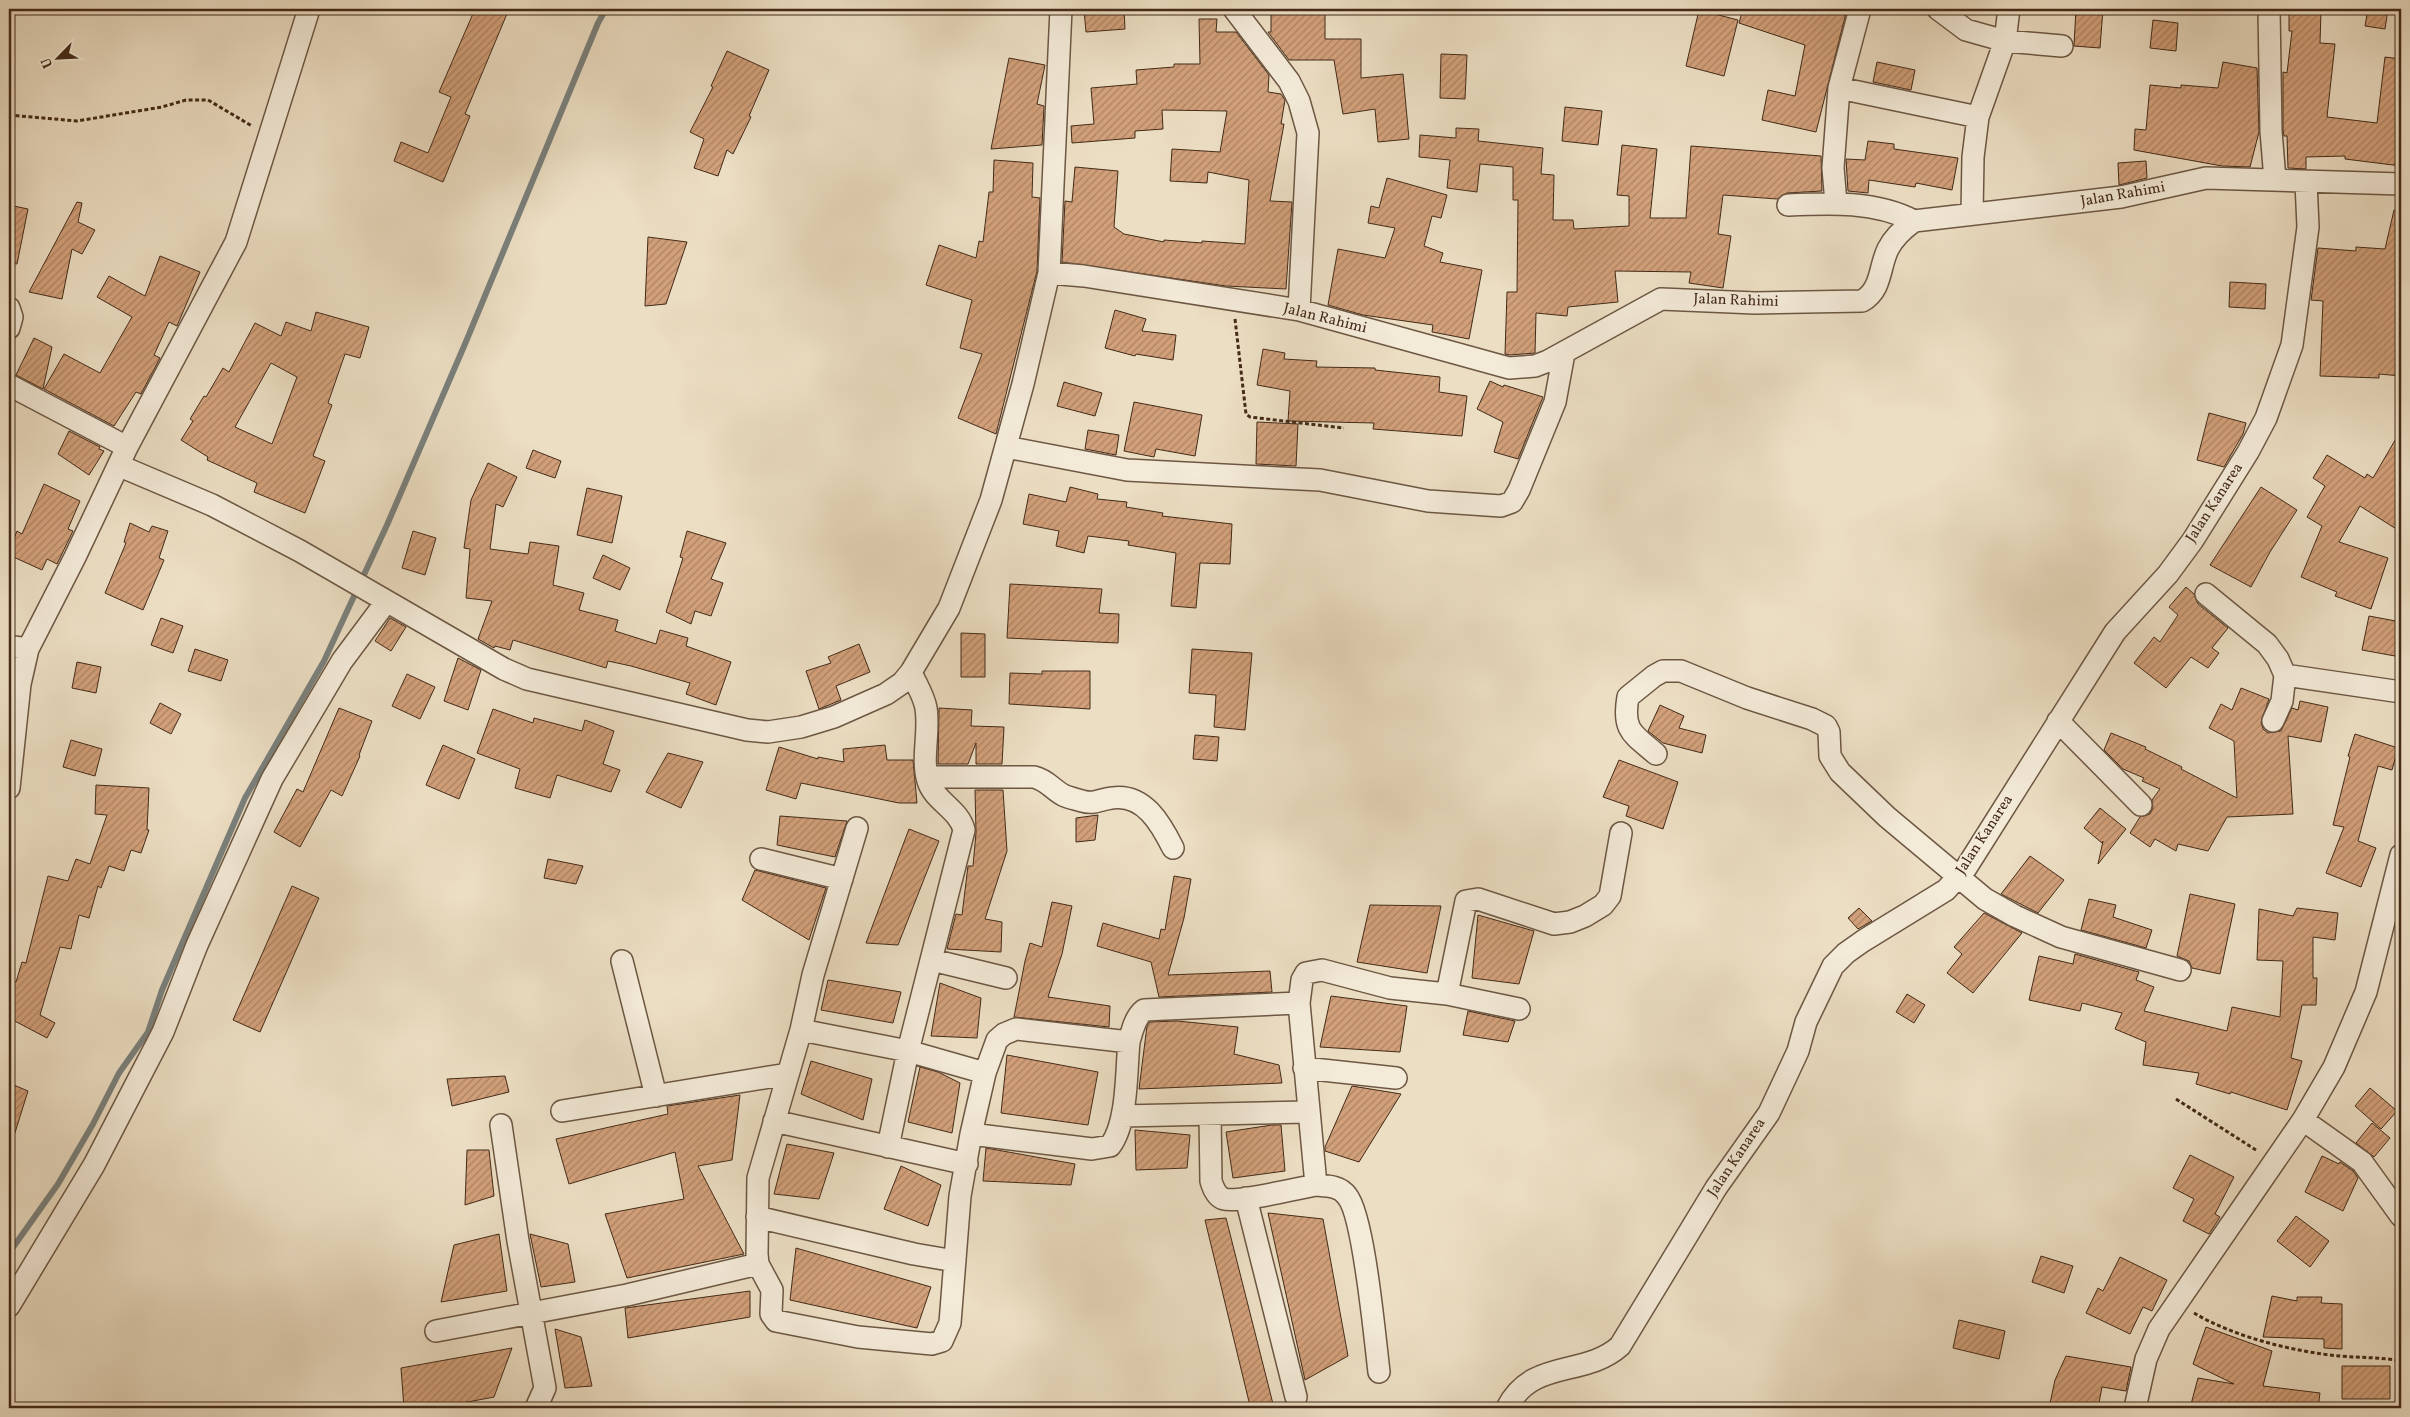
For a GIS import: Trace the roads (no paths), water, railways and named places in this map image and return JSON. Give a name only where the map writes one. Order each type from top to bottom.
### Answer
[{"type":"street","points":[[9,788],[20,684],[18,648],[123,456],[236,242],[309,9]]},
{"type":"street","points":[[9,385],[123,456],[300,551],[504,669],[527,679],[747,730],[768,732],[834,718],[886,694],[902,683],[911,672],[949,608],[991,500],[1049,273],[1061,9]]},
{"type":"street","points":[[1234,9],[1289,82],[1299,101],[1308,133],[1299,310]]},
{"type":"street","points":[[1836,204],[1834,168],[1839,88],[1860,9]]},
{"type":"street","points":[[1938,9],[1966,30],[2005,41],[2062,46]]},
{"type":"street","points":[[1972,214],[1973,157],[1978,117],[2005,41],[2010,9]]},
{"type":"street","points":[[2269,9],[2271,132],[2275,180]]},
{"type":"street","points":[[1839,88],[1978,117]]},
{"type":"street","name":"Jalan Rahimi","points":[[1049,273],[1084,276],[1299,310],[1509,368],[1535,366],[1564,353],[1628,315],[1661,299],[1755,303],[1862,301],[1869,297],[1876,286],[1887,251],[1895,237],[1914,221],[2121,197],[2206,178],[2401,184]]},
{"type":"street","name":"Jalan Kanarea","points":[[1507,1408],[1518,1391],[1542,1374],[1588,1363],[1610,1355],[1620,1346],[1716,1188],[1769,1113],[1798,1051],[1806,1022],[1833,966],[1862,941],[1946,890],[1958,878],[1980,847],[2115,632],[2168,574],[2193,540],[2239,467],[2266,418],[2292,345],[2308,227],[2306,182]]},
{"type":"street","points":[[1788,205],[1836,204],[1881,209],[1901,214],[1914,221]]},
{"type":"street","points":[[9,308],[12,317],[9,328]]},
{"type":"street","points":[[1006,447],[1127,470],[1320,480],[1428,501],[1501,506],[1512,502],[1519,490],[1556,402],[1564,353]]},
{"type":"street","points":[[2206,594],[2267,644],[2278,659],[2285,675],[2282,701],[2273,720]]},
{"type":"street","points":[[9,1306],[94,1165],[163,1032],[197,945],[272,779],[380,598]]},
{"type":"street","points":[[1656,754],[1629,730],[1624,714],[1628,697],[1663,671],[1681,671],[1747,698],[1812,719],[1826,726],[1830,738],[1830,756],[1840,772],[1887,817],[1985,899],[2015,916],[2061,937],[2180,970]]},
{"type":"street","points":[[888,1147],[908,1051],[964,830],[960,818],[932,789],[927,777],[926,710],[911,672]]},
{"type":"street","points":[[2285,675],[2401,692]]},
{"type":"street","points":[[2058,721],[2141,805]]},
{"type":"street","points":[[927,777],[1034,777],[1043,779],[1065,796],[1090,803],[1108,798],[1123,797],[1142,804],[1150,811],[1174,848]]},
{"type":"street","points":[[857,828],[813,975],[802,1030],[758,1178],[758,1264],[771,1288],[771,1314],[776,1321],[858,1337],[936,1344],[945,1336],[950,1323],[960,1196],[985,1073],[997,1040],[1004,1034],[1016,1030],[1129,1042]]},
{"type":"street","points":[[1447,994],[1466,902],[1478,899],[1554,924],[1570,922],[1585,916],[1603,905],[1610,896],[1621,832]]},
{"type":"street","points":[[2135,1408],[2146,1359],[2159,1329],[2303,1120],[2334,1067],[2366,992],[2401,855]]},
{"type":"street","points":[[761,859],[842,880]]},
{"type":"street","points":[[932,960],[1006,978]]},
{"type":"street","points":[[622,962],[656,1096]]},
{"type":"street","points":[[1316,1185],[1299,1004],[1302,980],[1306,974],[1322,970],[1390,988],[1447,994],[1519,1009]]},
{"type":"street","points":[[972,1134],[1100,1149],[1110,1146],[1115,1140],[1122,1116],[1129,1042],[1134,1024],[1144,1010],[1299,1004]]},
{"type":"street","points":[[802,1030],[908,1051],[985,1073]]},
{"type":"street","points":[[1304,1068],[1396,1078]]},
{"type":"street","points":[[562,1112],[788,1074]]},
{"type":"street","points":[[1122,1116],[1308,1112]]},
{"type":"street","points":[[1210,1114],[1213,1187],[1221,1198],[1227,1200],[1246,1198],[1316,1185],[1342,1190],[1349,1197],[1364,1258],[1379,1372]]},
{"type":"street","points":[[2303,1120],[2362,1162],[2401,1216]]},
{"type":"street","points":[[774,1122],[966,1164]]},
{"type":"street","points":[[502,1126],[531,1313],[545,1388],[536,1408]]},
{"type":"street","points":[[1246,1198],[1296,1397]]},
{"type":"street","points":[[757,1217],[914,1254],[955,1261]]},
{"type":"street","points":[[436,1331],[627,1295],[758,1264]]},
{"type":"waterway","points":[[9,1253],[58,1184],[93,1124],[119,1073],[148,1032],[162,990],[245,798],[324,661],[387,525],[465,344],[598,23],[606,9]]}]
